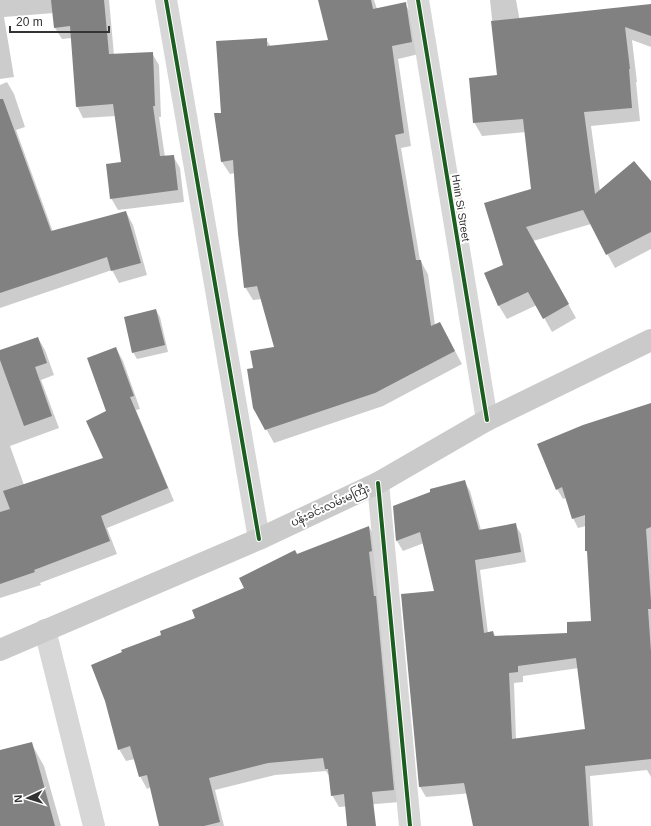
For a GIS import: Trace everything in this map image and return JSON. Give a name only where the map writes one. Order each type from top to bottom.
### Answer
[{"type":"main road","name":"ပန်းခင်းလမ်းမကြီး","points":[[0,650],[259,539],[378,482],[487,420],[651,340]]},
{"type":"street","points":[[166,0],[259,539]]},
{"type":"street","name":"Hnin Si Street","points":[[418,0],[487,420]]},
{"type":"street","points":[[378,482],[410,826]]},
{"type":"street","points":[[45,630],[94,826]]},
{"type":"building","points":[[51,0],[104,0],[109,54],[153,52],[155,106],[153,106],[160,156],[174,155],[178,190],[110,199],[106,164],[121,162],[113,104],[76,107],[70,26],[54,28]]},
{"type":"building","points":[[318,0],[371,0],[373,9],[406,2],[412,42],[392,46],[404,133],[395,135],[416,260],[421,260],[431,326],[440,322],[455,351],[375,393],[265,430],[253,408],[247,369],[253,368],[250,351],[274,347],[257,286],[244,288],[238,234],[233,160],[221,162],[214,113],[221,113],[216,41],[267,38],[267,46],[328,40]]},
{"type":"building","points":[[651,4],[651,36],[625,27],[630,69],[632,108],[584,112],[595,194],[634,161],[651,181],[651,232],[606,255],[583,210],[526,227],[569,304],[543,319],[528,292],[498,306],[484,273],[503,265],[484,203],[531,189],[523,119],[473,123],[469,78],[497,75],[491,21]]},
{"type":"building","points":[[0,99],[3,99],[51,231],[126,211],[141,263],[111,271],[107,257],[0,293]]},
{"type":"building","points":[[156,309],[165,345],[132,353],[124,317]]},
{"type":"building","points":[[38,337],[47,363],[35,367],[52,416],[24,426],[0,360],[0,350]]},
{"type":"building","points":[[116,347],[134,396],[130,397],[168,488],[101,516],[110,541],[34,570],[35,572],[0,584],[0,512],[10,509],[3,491],[103,458],[86,421],[106,411],[87,358]]},
{"type":"building","points":[[651,403],[651,527],[646,529],[651,602],[651,609],[648,609],[651,652],[651,759],[585,766],[589,826],[473,826],[464,783],[419,787],[401,594],[434,591],[420,532],[396,541],[393,506],[430,492],[430,489],[465,480],[479,530],[516,523],[521,552],[475,560],[484,633],[493,631],[494,636],[567,633],[567,622],[591,621],[587,551],[585,551],[585,515],[572,519],[562,487],[556,490],[537,444],[583,425]],"holes":[[[576,658],[585,729],[512,739],[509,673],[518,672],[518,666]]]},
{"type":"building","points":[[369,526],[372,551],[369,552],[374,596],[376,596],[394,790],[372,792],[376,826],[347,826],[344,794],[331,796],[328,769],[325,769],[323,758],[268,763],[209,778],[220,822],[204,826],[159,826],[147,775],[139,777],[130,746],[118,750],[105,701],[91,665],[122,652],[121,650],[161,635],[160,631],[195,618],[192,610],[244,588],[239,578],[295,550],[297,554]]},
{"type":"building","points":[[32,742],[55,826],[0,826],[0,750]]},
{"type":"cycle path","points":[[166,0],[259,539]]},
{"type":"cycle path","points":[[418,0],[487,420]]},
{"type":"cycle path","points":[[378,483],[410,826]]}]
